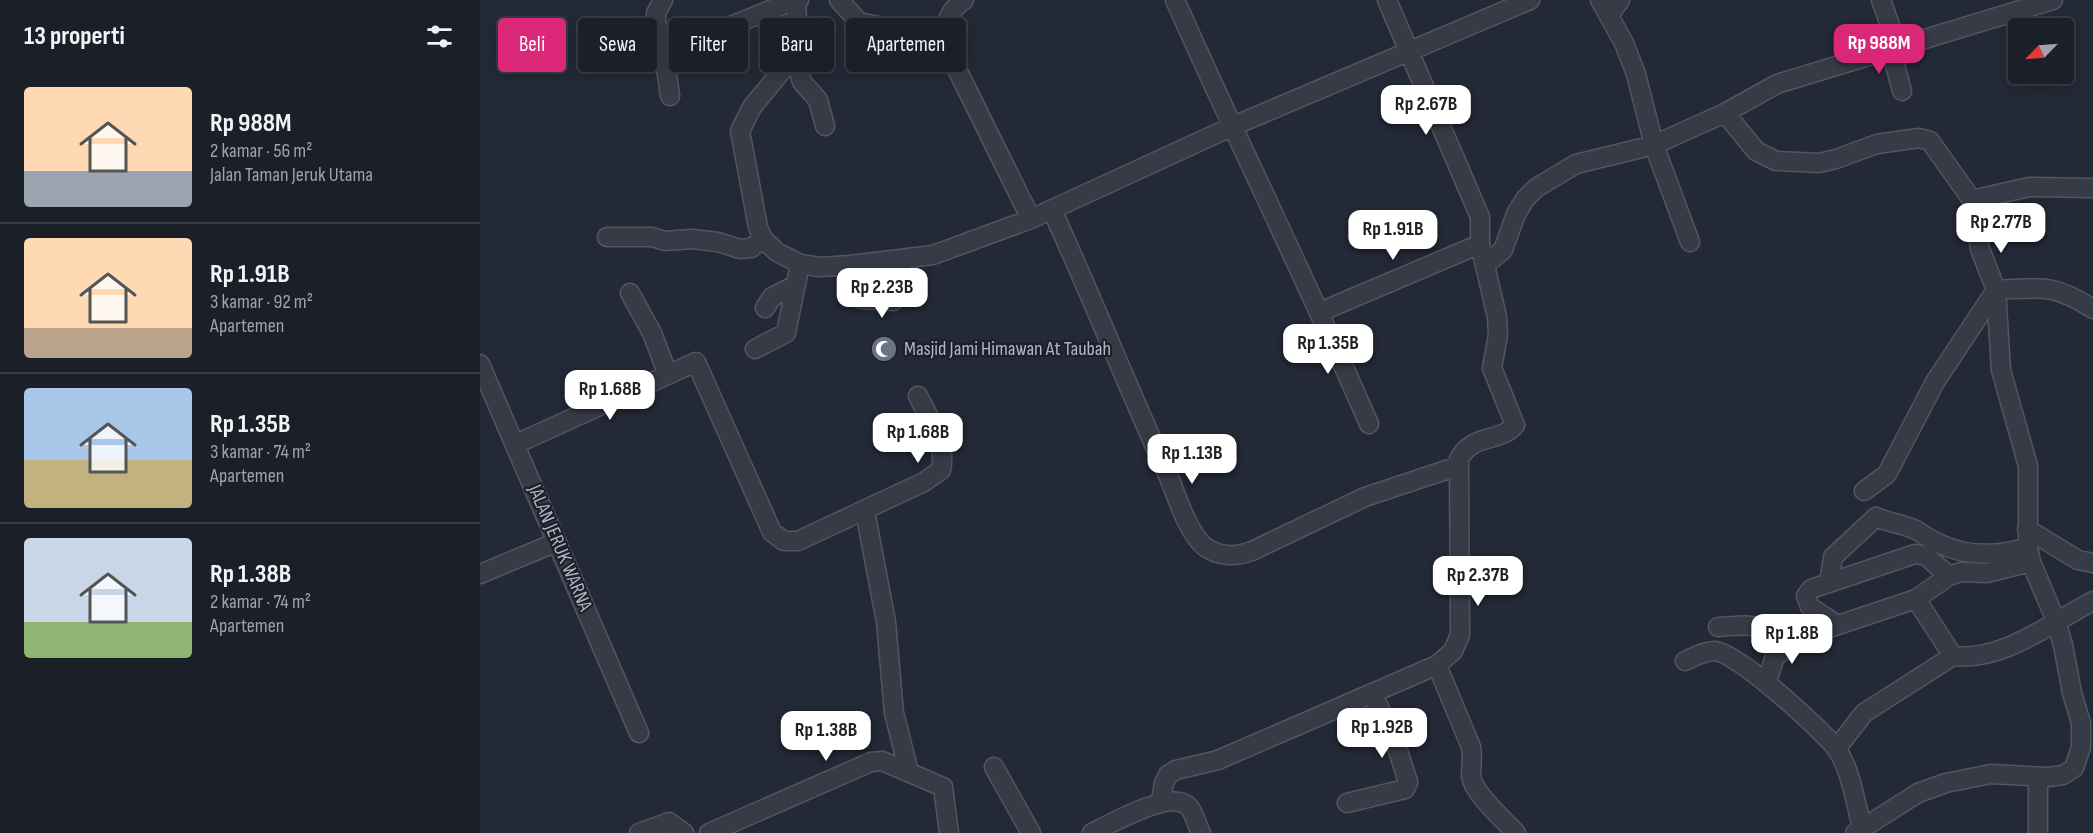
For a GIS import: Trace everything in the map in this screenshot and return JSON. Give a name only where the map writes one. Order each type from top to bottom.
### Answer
[{"type":"street","points":[[663,0],[656,12],[670,96]]},
{"type":"street","points":[[662,40],[668,43],[691,42],[796,0],[797,18]]},
{"type":"street","points":[[839,0],[855,18]]},
{"type":"street","points":[[948,18],[953,9],[964,0]]},
{"type":"street","points":[[1175,0],[1231,127],[1320,312],[1369,424]]},
{"type":"street","points":[[1161,801],[1164,783],[1168,775],[1176,770],[1218,760],[1437,665],[1453,651],[1460,635],[1459,459],[1469,446],[1505,432],[1515,425],[1492,368],[1498,326],[1480,244],[1480,217],[1477,207],[1387,0]]},
{"type":"street","points":[[781,72],[752,107],[740,131],[758,227],[763,239],[777,252],[800,264],[819,267],[850,265],[901,260],[957,247],[1030,219],[1231,127],[1530,0]]},
{"type":"street","points":[[1600,0],[1610,16],[1636,74],[1654,145],[1690,243]]},
{"type":"street","points":[[1610,16],[1620,0]]},
{"type":"street","points":[[1881,0],[1902,91]]},
{"type":"street","points":[[1486,264],[1503,249],[1516,214],[1536,188],[1556,174],[1585,160],[1654,145],[1725,113],[1777,84],[2053,0]]},
{"type":"street","points":[[799,72],[802,82],[818,100],[825,126]]},
{"type":"street","points":[[958,72],[1030,219]]},
{"type":"street","points":[[1685,661],[1702,653],[1716,651],[1725,654],[1767,682],[1836,749],[1847,774],[1859,830],[1918,793],[1946,783],[1991,774],[2038,777],[2063,775],[2085,764],[2081,747],[2081,723],[2056,621],[2028,546],[2028,466],[2001,370],[1996,290],[1980,249],[1972,200],[1930,141],[1919,138],[1877,144],[1819,163],[1776,161],[1756,151],[1725,113]]},
{"type":"street","points":[[1972,200],[2029,187],[2093,188]]},
{"type":"street","points":[[1052,210],[1092,298],[1132,398],[1195,535],[1214,552],[1233,555],[1252,552],[1365,497],[1458,466]]},
{"type":"street","points":[[607,237],[652,237],[665,241],[692,239],[718,242],[740,249],[751,248],[763,239]]},
{"type":"street","points":[[1320,312],[1480,244]]},
{"type":"street","points":[[850,265],[852,283],[861,299],[893,301],[901,294],[901,260]]},
{"type":"street","points":[[755,349],[786,333],[800,264]]},
{"type":"street","points":[[765,308],[772,297],[796,285]]},
{"type":"street","points":[[1996,290],[2049,288],[2066,292],[2093,309]]},
{"type":"street","points":[[1864,491],[1887,474],[1935,382],[1996,290]]},
{"type":"street","points":[[630,293],[652,333],[668,375]]},
{"type":"street","points":[[516,444],[696,362],[772,532],[784,542],[798,541],[924,482],[941,470],[944,458],[918,396]]},
{"type":"street","name":"JALAN JERUK WARNA","points":[[480,364],[639,733]]},
{"type":"street","points":[[865,511],[886,622],[894,713],[909,772]]},
{"type":"street","points":[[1829,583],[1833,557],[1876,517],[1888,523],[1915,530],[1938,543],[1966,552],[1995,555],[2028,546],[2093,563]]},
{"type":"street","points":[[480,574],[557,542]]},
{"type":"street","points":[[1767,682],[1775,656],[1781,650],[1821,631],[1916,599],[1949,576],[1965,572],[1987,573],[2028,546]]},
{"type":"street","points":[[1821,631],[1806,596],[1811,589],[1915,554],[1926,556],[1949,576]]},
{"type":"street","points":[[1916,599],[1953,656]]},
{"type":"street","points":[[1836,749],[1864,713],[1953,656],[1968,658],[1989,654],[2093,601]]},
{"type":"street","points":[[1718,627],[1755,625],[1762,628],[1781,650]]},
{"type":"street","points":[[1437,665],[1471,747],[1473,757],[1471,777],[1476,789],[1516,833]]},
{"type":"street","points":[[1347,803],[1405,789],[1408,782],[1394,738],[1372,693]]},
{"type":"street","points":[[709,833],[871,762],[882,761],[943,787],[949,833]]},
{"type":"street","points":[[994,767],[1031,833]]},
{"type":"street","points":[[2038,777],[2038,832]]},
{"type":"street","points":[[1092,833],[1161,801],[1176,801],[1188,806],[1201,833]]},
{"type":"street","points":[[639,833],[669,822],[684,833]]},
{"type":"place","name":"Masjid Jami Himawan At Taubah","points":[[884,349]]}]
